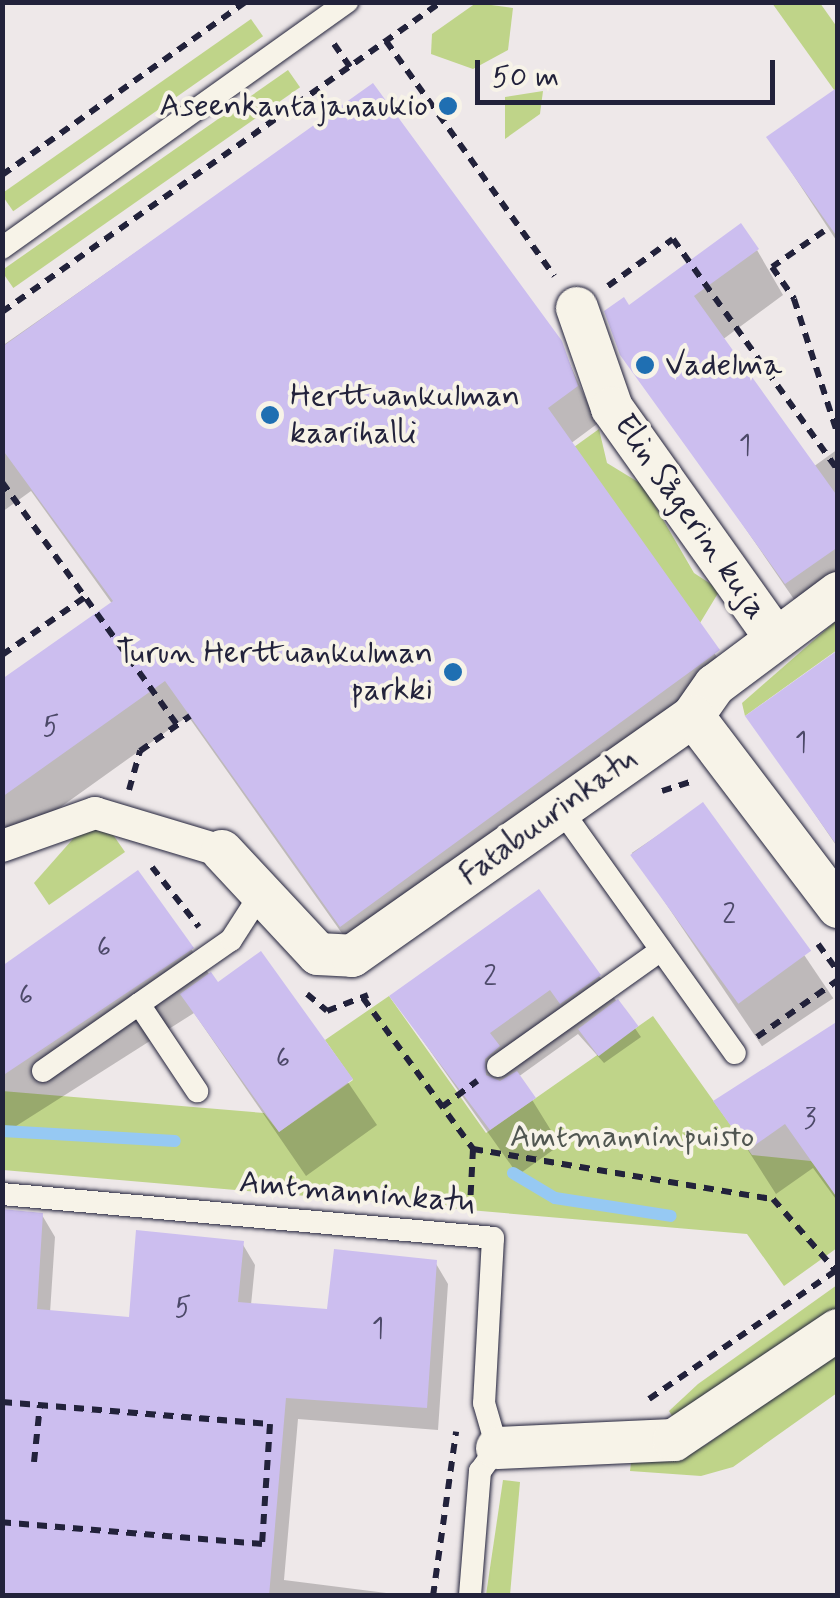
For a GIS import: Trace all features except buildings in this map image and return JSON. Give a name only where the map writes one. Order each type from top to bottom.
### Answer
[{"type":"street","name":"Elin Sågerin kuja","points":[[577,308],[612,408],[775,638]]},
{"type":"street","name":"Fatabuurinkatu","points":[[222,851],[265,886],[318,954],[352,956],[693,716],[715,685],[838,593]]},
{"type":"street","points":[[693,716],[838,907]]},
{"type":"street","points":[[2,846],[94,813],[222,851]]},
{"type":"street","points":[[497,1448],[674,1440],[838,1330]]},
{"type":"lane","points":[[2,248],[347,2]]},
{"type":"lane","points":[[560,808],[734,1054]]},
{"type":"lane","points":[[43,1071],[231,940],[265,886]]},
{"type":"lane","points":[[498,1066],[661,950]]},
{"type":"lane","points":[[139,1004],[198,1091]]},
{"type":"lane","name":"Amtmanninkatu","points":[[2,1194],[493,1238],[484,1403],[497,1448]]},
{"type":"lane","points":[[470,1596],[480,1472],[497,1448]]},
{"type":"path","points":[[2,175],[245,2]]},
{"type":"path","points":[[2,312],[440,2]]},
{"type":"path","points":[[386,41],[577,308],[673,239],[838,470]]},
{"type":"path","points":[[824,230],[772,268],[794,299],[838,434]]},
{"type":"path","points":[[2,482],[177,725]]},
{"type":"path","points":[[2,654],[85,597]]},
{"type":"path","points":[[120,822],[140,752],[190,716]]},
{"type":"path","points":[[734,1054],[838,980]]},
{"type":"path","points":[[362,998],[472,1150],[468,1236]]},
{"type":"path","points":[[442,1107],[498,1066]]},
{"type":"path","points":[[472,1150],[773,1199],[836,1270]]},
{"type":"path","points":[[2,1402],[270,1424],[262,1544],[2,1522]]},
{"type":"path","points":[[34,1462],[40,1405]]},
{"type":"green space","points":[[476,3],[513,8],[508,50],[473,69],[431,54],[432,34]]},
{"type":"green space","points":[[772,3],[820,3],[837,27],[837,94]]},
{"type":"green space","points":[[251,19],[263,36],[13,211],[2,193]]},
{"type":"green space","points":[[288,70],[300,87],[13,288],[2,270]]},
{"type":"green space","points":[[543,91],[540,114],[505,139],[505,97]]},
{"type":"green space","points":[[599,429],[607,463],[643,485],[694,573],[720,590],[700,623],[574,447]]},
{"type":"green space","points":[[837,620],[837,650],[745,716],[742,703]]},
{"type":"green space","points":[[107,826],[125,852],[49,905],[34,883],[79,832]]},
{"type":"green space","name":"Amtmanninpuisto","points":[[389,996],[486,1133],[653,1016],[752,1155],[811,1161],[837,1191],[837,1248],[784,1286],[747,1234],[3,1170],[2,1091],[264,1113],[279,1132],[353,1080],[325,1040]]},
{"type":"green space","points":[[837,1285],[837,1309],[674,1419],[669,1411],[698,1384]]},
{"type":"green space","points":[[837,1353],[837,1393],[733,1467],[701,1476],[630,1471],[631,1463],[704,1446]]},
{"type":"green space","points":[[503,1480],[520,1482],[510,1595],[486,1595]]},
{"type":"waterway","points":[[2,1131],[175,1141]]},
{"type":"waterway","points":[[513,1173],[555,1198],[671,1216]]},
{"type":"place","name":"Aseenkantajanaukio","points":[[448,106]]},
{"type":"place","name":"Vadelma","points":[[645,365]]},
{"type":"place","name":"Herttuankulman kaarihalli","points":[[270,415]]},
{"type":"place","name":"Turun Herttuankulman parkki","points":[[453,672]]}]
